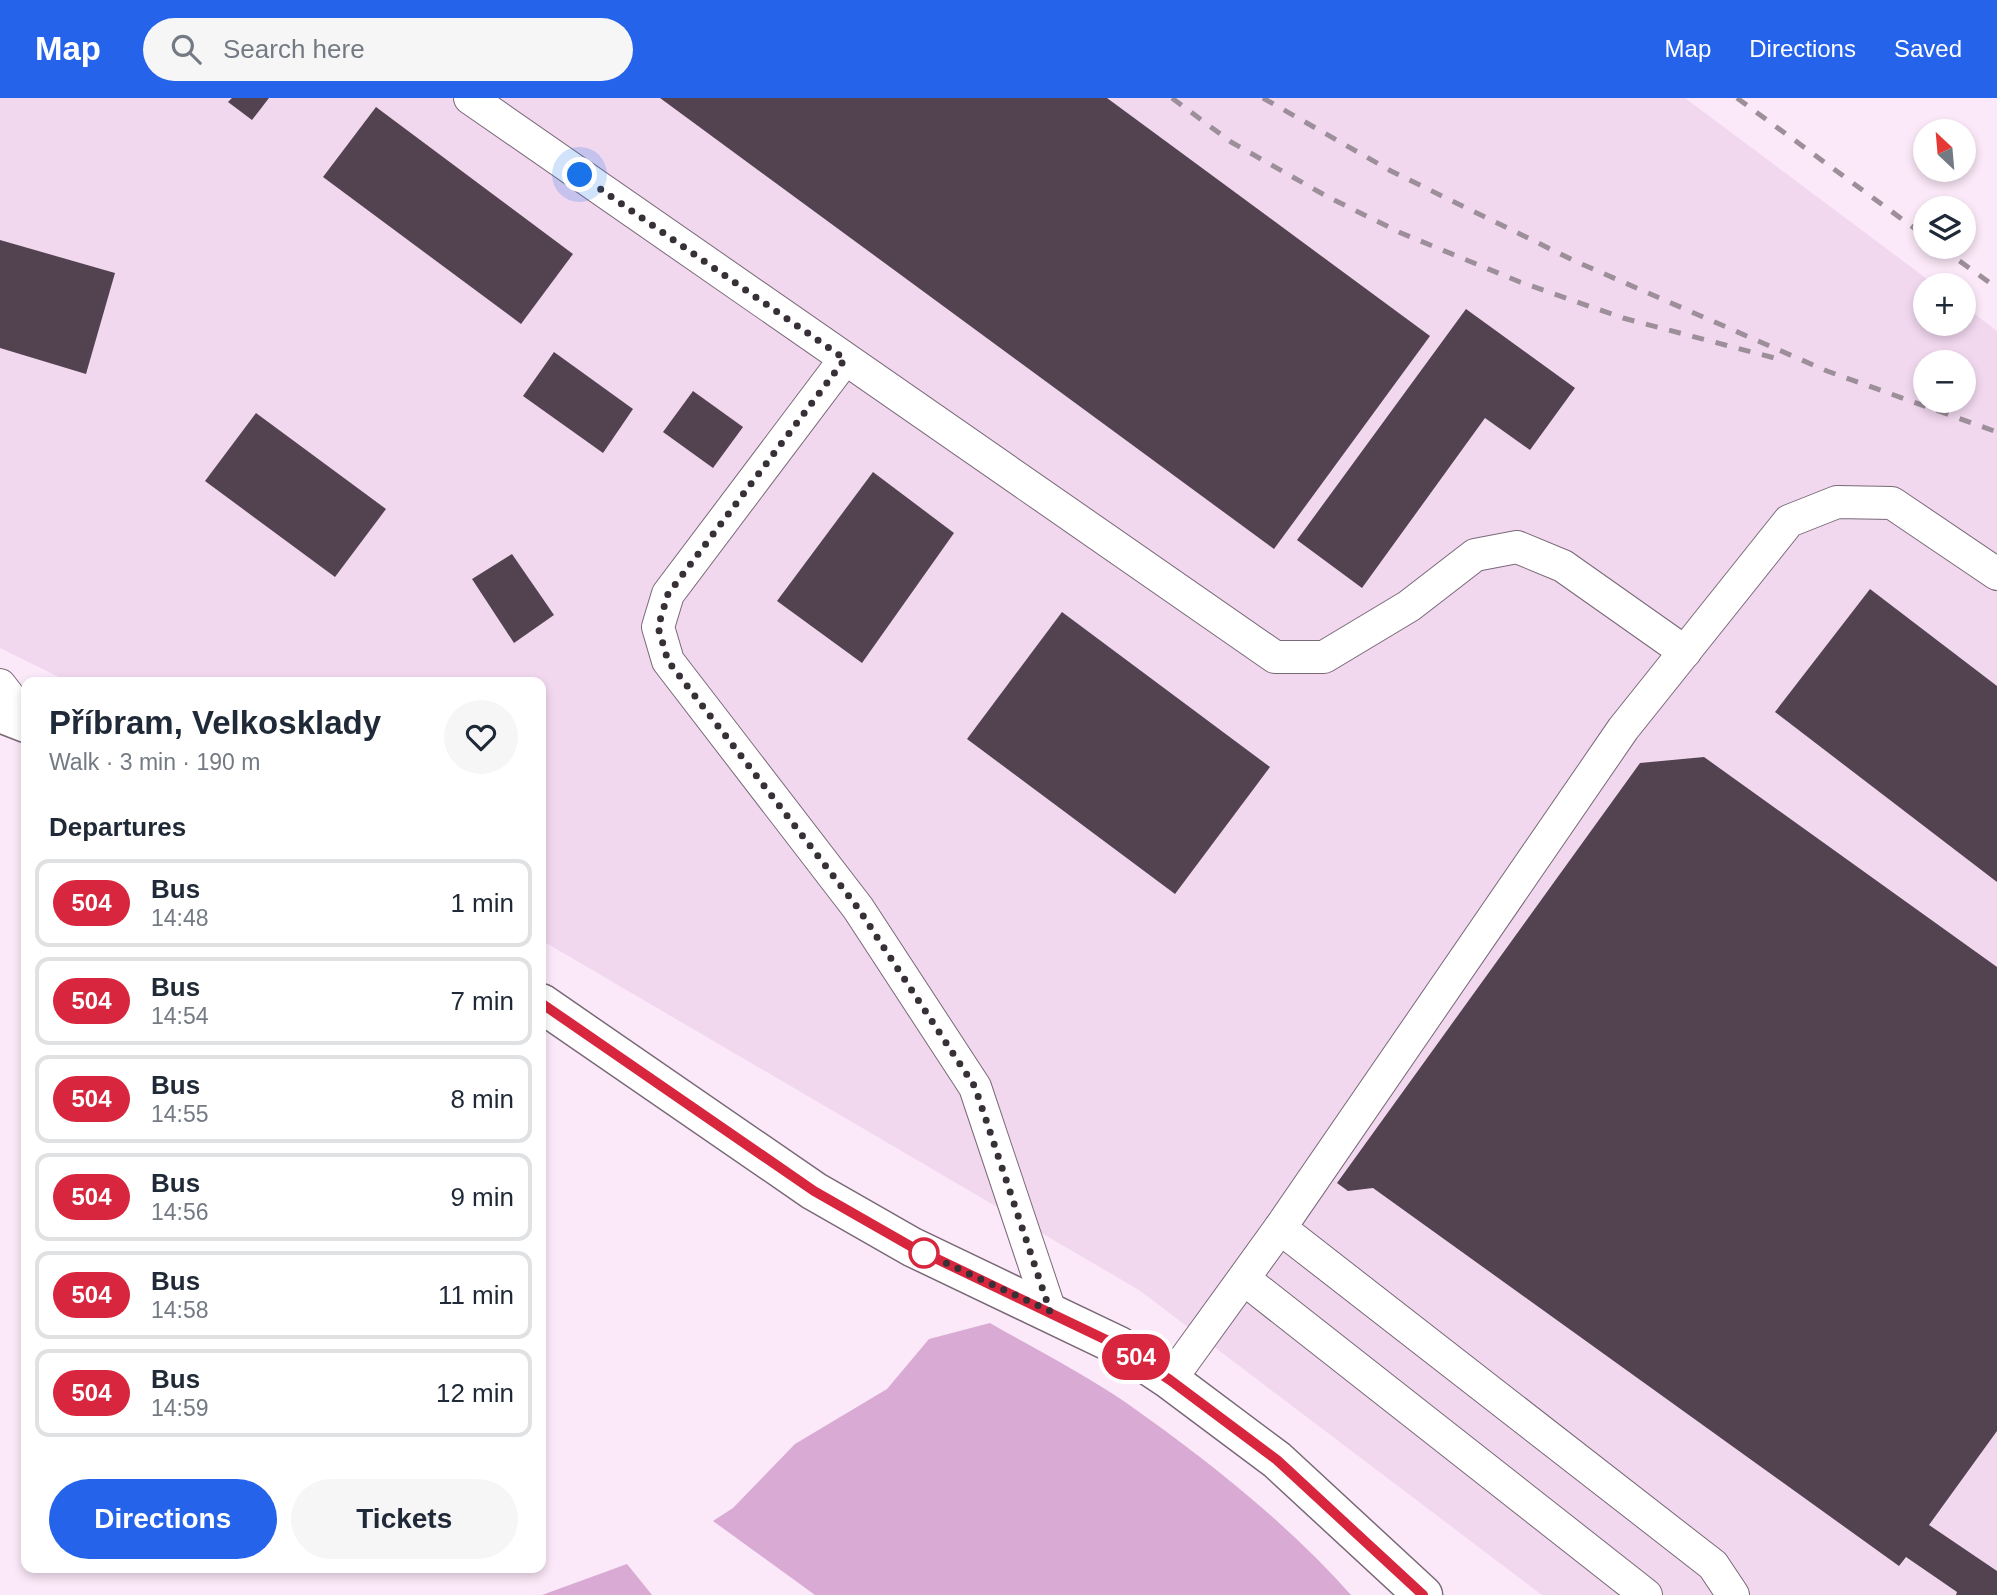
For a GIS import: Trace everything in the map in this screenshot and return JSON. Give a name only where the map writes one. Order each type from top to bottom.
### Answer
[{"type":"street","points":[[0,713],[21,719]]},
{"type":"street","points":[[546,1006],[814,1191],[912,1247],[1119,1346],[1170,1380],[1277,1460],[1423,1595]]},
{"type":"lane","points":[[470,98],[1275,657],[1324,657],[1409,606],[1475,555],[1517,547],[1563,566],[1685,652]]},
{"type":"lane","points":[[845,359],[668,594],[658,627],[668,661],[858,908],[975,1087],[1050,1311]]},
{"type":"lane","points":[[1170,1380],[1280,1228],[1623,729],[1789,521],[1837,502],[1892,503],[1997,573]]},
{"type":"lane","points":[[0,685],[21,714]]},
{"type":"lane","points":[[1280,1228],[1713,1565],[1733,1595]]},
{"type":"lane","points":[[1244,1279],[1646,1595]]},
{"type":"shaded area","points":[[0,98],[1685,98],[1919,273],[1913,273],[1913,336],[1976,336],[1976,315],[1997,331],[1997,1595],[1542,1595],[1139,1290],[546,943],[546,677],[59,677],[0,648]]},
{"type":"shaded area","points":[[990,1323],[1112,1393],[1187,1447],[1273,1517],[1351,1595],[815,1595],[713,1521],[733,1508],[795,1444],[887,1389],[929,1339]]},
{"type":"shaded area","points":[[627,1564],[652,1595],[542,1595]]},
{"type":"building","points":[[232,98],[269,98],[252,120],[228,102]]},
{"type":"building","points":[[660,98],[1107,98],[1430,336],[1274,549]]},
{"type":"building","points":[[376,107],[573,254],[521,324],[323,177]]},
{"type":"building","points":[[0,240],[115,273],[86,374],[0,348]]},
{"type":"building","points":[[1466,309],[1575,388],[1530,450],[1485,418],[1362,588],[1297,540]]},
{"type":"building","points":[[554,352],[633,409],[603,453],[523,396]]},
{"type":"building","points":[[693,391],[743,427],[713,468],[663,432]]},
{"type":"building","points":[[256,413],[386,509],[335,577],[205,481]]},
{"type":"building","points":[[873,472],[954,533],[862,663],[777,601]]},
{"type":"building","points":[[512,554],[554,615],[514,643],[472,579]]},
{"type":"building","points":[[1870,589],[1997,686],[1997,882],[1775,712]]},
{"type":"building","points":[[1062,612],[1270,767],[1175,894],[967,739]]},
{"type":"building","points":[[1704,757],[1997,967],[1997,1431],[1929,1525],[1997,1571],[1997,1595],[1956,1595],[1957,1592],[1906,1557],[1899,1566],[1373,1188],[1348,1191],[1337,1183],[1640,763]]},
{"type":"railway","points":[[1172,98],[1231,142],[1328,197],[1401,233],[1520,282],[1623,318],[1782,360]]},
{"type":"railway","points":[[1263,98],[1391,171],[1577,262],[1827,371],[1997,432]]},
{"type":"railway","points":[[1737,98],[1913,227]]},
{"type":"railway","points":[[1957,259],[1997,288]]},
{"type":"bus line","name":"504","points":[[546,1006],[814,1191],[912,1247],[1119,1346],[1170,1380],[1277,1460],[1423,1595]]},
{"type":"route","points":[[580,175],[845,359],[668,594],[658,627],[668,661],[858,908],[975,1087],[1050,1311],[924,1253]]}]
